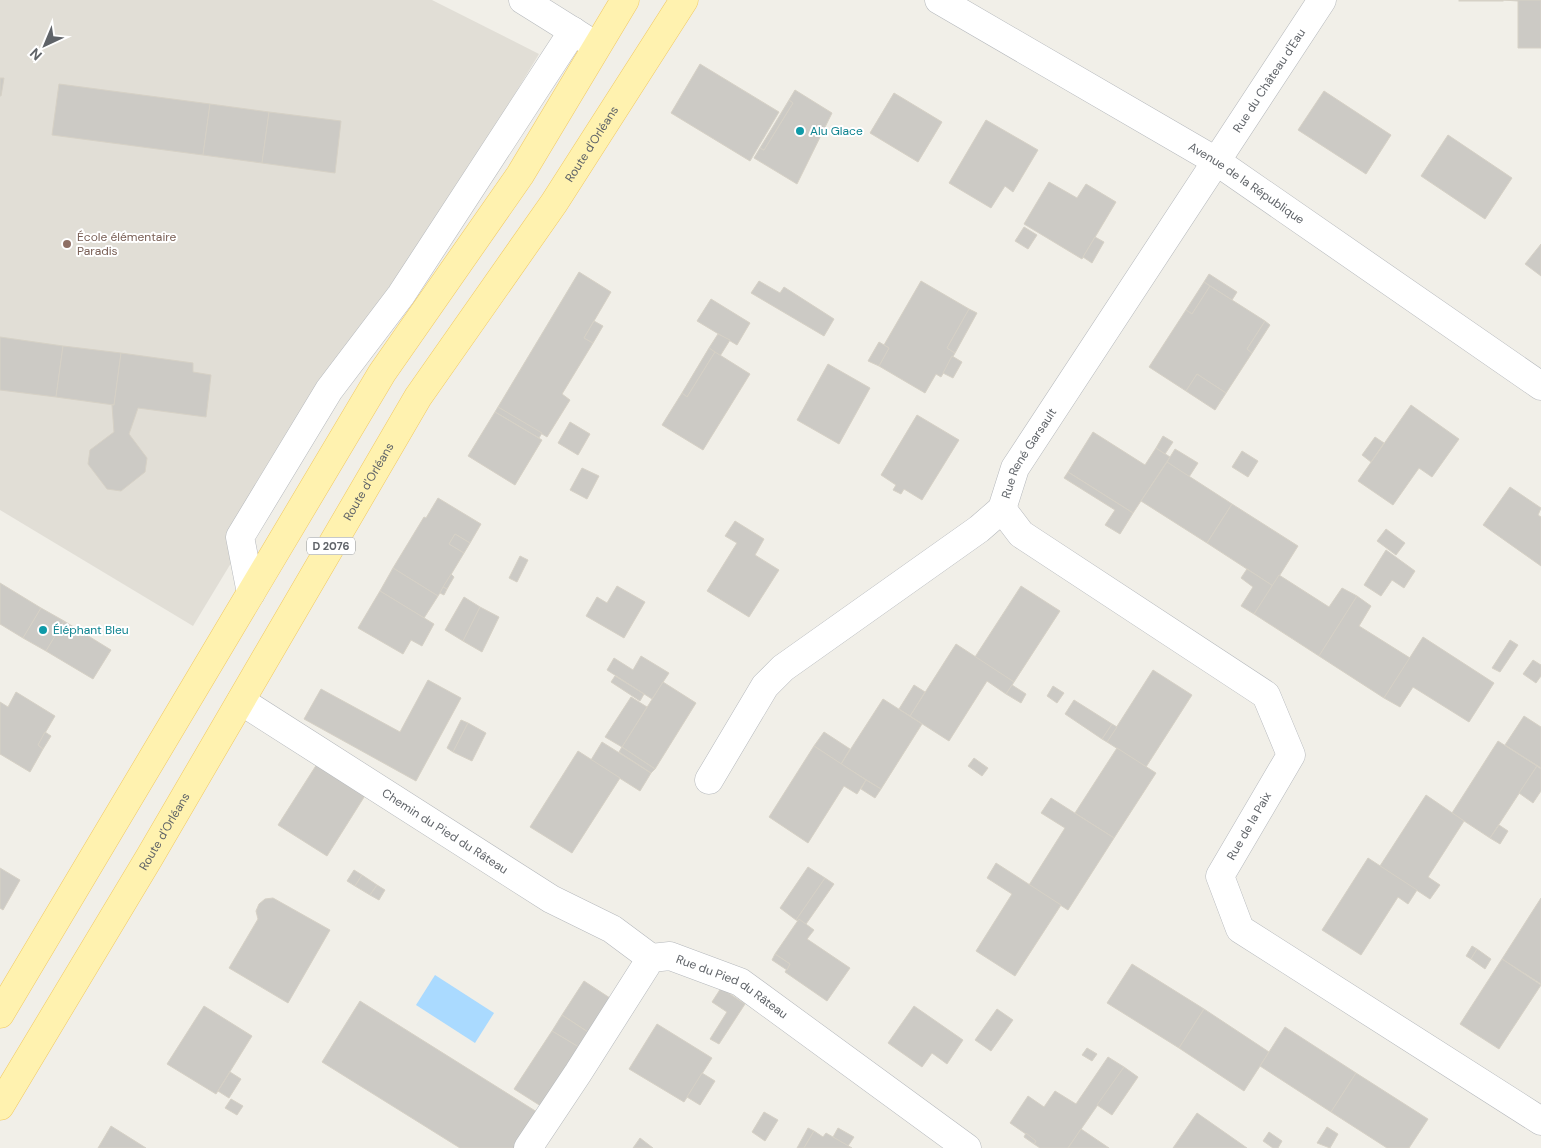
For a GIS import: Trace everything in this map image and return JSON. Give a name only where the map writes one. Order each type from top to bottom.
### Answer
[{"type":"main road","points":[[0,1014],[382,373],[520,175],[625,0]]},
{"type":"main road","name":"Route d'Orléans","points":[[0,1106],[241,701],[418,397],[554,203],[684,0]]},
{"type":"street","points":[[523,0],[598,47]]},
{"type":"street","name":"Avenue de la République","points":[[938,0],[1216,161],[1541,386]]},
{"type":"street","name":"Rue du Château d'Eau","points":[[1216,161],[1322,0]]},
{"type":"street","points":[[251,593],[240,537],[329,390],[401,295],[573,31]]},
{"type":"street","name":"Rue René Garsault","points":[[709,780],[766,686],[782,668],[979,529],[1002,509],[1015,468],[1216,161]]},
{"type":"street","name":"Rue de la Paix","points":[[1002,509],[1021,534],[1266,695],[1291,755],[1220,876],[1240,929],[1541,1121]]},
{"type":"street","name":"Chemin du Pied du Râteau","points":[[241,701],[552,899],[612,929],[651,958]]},
{"type":"street","name":"Rue du Pied du Râteau","points":[[651,958],[670,956],[740,982],[967,1148]]},
{"type":"street","points":[[528,1148],[651,958]]},
{"type":"shaded area","points":[[0,0],[432,0],[539,54],[193,626],[0,510]]},
{"type":"water","points":[[435,975],[494,1013],[475,1043],[416,1005]]},
{"type":"building","points":[[1503,0],[1503,1],[1459,1]]},
{"type":"building","points":[[1503,0],[1541,0],[1541,48],[1518,48],[1518,1]]},
{"type":"building","points":[[700,64],[779,112],[750,161],[671,113]]},
{"type":"building","points":[[0,78],[4,78],[1,96],[0,96]]},
{"type":"building","points":[[59,84],[210,104],[203,155],[52,135]]},
{"type":"building","name":"Alu Glace","points":[[795,90],[832,113],[797,184],[754,158],[760,148],[764,150],[793,103],[789,100]]},
{"type":"building","points":[[1324,91],[1391,135],[1366,174],[1298,130]]},
{"type":"building","points":[[894,93],[942,122],[918,162],[870,133]]},
{"type":"building","points":[[789,100],[793,103],[764,150],[760,148]]},
{"type":"building","points":[[210,104],[269,112],[262,163],[203,155]]},
{"type":"building","points":[[269,112],[341,121],[335,173],[262,163]]},
{"type":"building","points":[[986,120],[1038,150],[1013,192],[1005,186],[991,208],[949,183]]},
{"type":"building","points":[[1448,135],[1512,178],[1485,219],[1421,176]]},
{"type":"building","points":[[1049,182],[1077,198],[1086,184],[1116,202],[1082,259],[1024,224]]},
{"type":"building","points":[[1024,227],[1037,235],[1028,249],[1015,241]]},
{"type":"building","points":[[1095,237],[1104,242],[1092,263],[1083,257]]},
{"type":"building","points":[[1541,244],[1541,276],[1525,264]]},
{"type":"building","points":[[579,272],[611,292],[584,338],[593,343],[562,394],[570,400],[547,437],[498,407]]},
{"type":"building","points":[[1209,274],[1237,292],[1232,300],[1204,282]]},
{"type":"building","points":[[759,281],[780,293],[784,287],[834,319],[824,336],[751,293]]},
{"type":"building","points":[[921,281],[969,309],[947,348],[955,353],[941,377],[936,374],[925,393],[879,366],[889,348],[884,345]]},
{"type":"building","points":[[1204,282],[1210,286],[1192,314],[1186,310]]},
{"type":"building","points":[[1210,286],[1265,321],[1247,349],[1252,353],[1226,393],[1197,374],[1186,391],[1149,367],[1186,310],[1192,314]]},
{"type":"building","points":[[711,299],[750,323],[737,345],[697,321]]},
{"type":"building","points":[[969,309],[977,313],[955,353],[947,348]]},
{"type":"building","points":[[594,321],[603,326],[593,343],[584,338]]},
{"type":"building","points":[[1265,321],[1270,325],[1252,353],[1247,349]]},
{"type":"building","points":[[718,334],[730,340],[720,356],[709,348]]},
{"type":"building","points":[[0,337],[63,346],[56,397],[0,390]]},
{"type":"building","points":[[879,342],[889,348],[879,366],[868,361]]},
{"type":"building","points":[[63,346],[121,353],[114,405],[56,397]]},
{"type":"building","points":[[709,348],[715,352],[687,397],[682,393]]},
{"type":"building","points":[[715,352],[750,374],[703,450],[662,425],[682,393],[687,397]]},
{"type":"building","points":[[121,353],[193,363],[193,372],[211,375],[206,417],[138,408],[129,434],[147,458],[145,472],[121,491],[107,489],[88,464],[90,450],[114,432],[112,405],[114,405]]},
{"type":"building","points":[[952,356],[962,362],[953,378],[943,373]]},
{"type":"building","points":[[828,364],[870,388],[839,444],[797,420]]},
{"type":"building","points":[[1197,374],[1226,393],[1215,410],[1186,391]]},
{"type":"building","points":[[1411,405],[1459,439],[1432,477],[1419,468],[1393,505],[1358,481]]},
{"type":"building","points":[[498,407],[542,433],[539,438],[495,412]]},
{"type":"building","points":[[495,412],[542,440],[515,485],[468,456]]},
{"type":"building","points":[[917,415],[959,440],[922,500],[904,489],[901,494],[893,490],[896,485],[881,475]]},
{"type":"building","points":[[570,422],[590,434],[578,455],[558,443]]},
{"type":"building","points":[[1093,432],[1145,465],[1156,448],[1170,457],[1133,513],[1068,472]]},
{"type":"building","points":[[1163,436],[1173,442],[1165,454],[1156,448]]},
{"type":"building","points":[[1375,437],[1384,443],[1371,462],[1362,455]]},
{"type":"building","points":[[1175,449],[1198,463],[1189,477],[1167,462]]},
{"type":"building","points":[[1242,451],[1258,461],[1248,477],[1232,467]]},
{"type":"building","points":[[1167,462],[1232,504],[1207,543],[1141,501]]},
{"type":"building","points":[[582,468],[599,476],[587,499],[570,490]]},
{"type":"building","points":[[1068,472],[1133,513],[1120,534],[1105,525],[1115,510],[1064,478]]},
{"type":"building","points":[[1510,487],[1541,508],[1538,515],[1541,517],[1541,566],[1483,525]]},
{"type":"building","points":[[438,498],[481,524],[470,543],[455,534],[449,544],[464,553],[438,596],[393,568],[424,517],[426,518]]},
{"type":"building","points":[[1232,504],[1298,546],[1273,586],[1207,543]]},
{"type":"building","points":[[735,521],[764,539],[755,555],[779,570],[749,617],[707,591],[737,543],[725,536]]},
{"type":"building","points":[[1386,529],[1405,543],[1396,555],[1377,541]]},
{"type":"building","points":[[455,534],[470,543],[464,553],[449,544]]},
{"type":"building","points":[[1386,550],[1415,571],[1404,588],[1392,580],[1381,596],[1364,585]]},
{"type":"building","points":[[520,556],[528,560],[517,582],[509,578]]},
{"type":"building","points":[[393,568],[438,596],[424,618],[380,591]]},
{"type":"building","points":[[1247,569],[1273,586],[1254,614],[1241,606],[1253,587],[1241,578]]},
{"type":"building","points":[[451,574],[454,577],[447,589],[443,587]]},
{"type":"building","points":[[1279,575],[1329,607],[1342,588],[1357,596],[1319,656],[1254,614]]},
{"type":"building","points":[[0,583],[41,608],[23,638],[0,624]]},
{"type":"building","points":[[617,586],[645,602],[624,638],[586,616],[597,597],[607,603]]},
{"type":"building","points":[[1021,586],[1060,611],[1014,682],[975,657]]},
{"type":"building","points":[[443,587],[447,589],[444,595],[440,593]]},
{"type":"building","points":[[380,591],[434,624],[422,646],[411,640],[403,654],[358,628]]},
{"type":"building","points":[[1357,596],[1371,606],[1359,626],[1410,658],[1384,698],[1319,656]]},
{"type":"building","points":[[464,597],[480,607],[463,641],[445,630]]},
{"type":"building","points":[[480,607],[499,617],[482,652],[463,641]]},
{"type":"building","name":"Éléphant Bleu","points":[[41,608],[64,621],[46,651],[23,638]]},
{"type":"building","points":[[64,621],[111,650],[93,679],[46,651]]},
{"type":"building","points":[[1423,637],[1494,683],[1469,722],[1413,687],[1400,707],[1384,698]]},
{"type":"building","points":[[1510,640],[1518,645],[1500,672],[1492,668]]},
{"type":"building","points":[[956,644],[1014,682],[1006,694],[987,681],[949,741],[910,716]]},
{"type":"building","points":[[641,656],[669,673],[652,699],[607,670],[614,658],[633,670]]},
{"type":"building","points":[[1533,660],[1541,665],[1541,676],[1536,683],[1523,674]]},
{"type":"building","points":[[1153,670],[1192,695],[1146,767],[1107,742]]},
{"type":"building","points":[[615,676],[644,694],[640,701],[611,682]]},
{"type":"building","points":[[428,680],[461,698],[416,781],[304,719],[321,689],[400,732]]},
{"type":"building","points":[[663,682],[696,703],[655,769],[622,747]]},
{"type":"building","points":[[914,685],[925,692],[910,716],[899,709]]},
{"type":"building","points":[[1012,685],[1026,694],[1021,703],[1006,694]]},
{"type":"building","points":[[1053,686],[1064,693],[1057,703],[1047,696]]},
{"type":"building","points":[[16,692],[55,716],[38,745],[43,749],[30,772],[0,754],[0,702],[8,707]]},
{"type":"building","points":[[631,697],[647,707],[622,747],[605,737]]},
{"type":"building","points":[[883,699],[922,724],[881,789],[841,764]]},
{"type":"building","points":[[1074,700],[1112,724],[1102,739],[1065,714]]},
{"type":"building","points":[[1524,716],[1541,727],[1541,768],[1505,745]]},
{"type":"building","points":[[461,720],[468,723],[453,752],[447,748]]},
{"type":"building","points":[[468,723],[486,733],[472,761],[453,752]]},
{"type":"building","points":[[1112,724],[1117,727],[1107,742],[1102,739]]},
{"type":"building","points":[[45,732],[51,736],[43,749],[38,745]]},
{"type":"building","points":[[824,732],[850,749],[841,764],[814,746]]},
{"type":"building","points":[[1498,741],[1537,766],[1490,838],[1452,813]]},
{"type":"building","points":[[602,742],[651,773],[640,791],[591,760]]},
{"type":"building","points":[[814,746],[866,780],[857,794],[844,786],[808,843],[769,817]]},
{"type":"building","points":[[622,747],[655,769],[651,773],[619,752]]},
{"type":"building","points":[[1117,748],[1156,773],[1114,838],[1075,813]]},
{"type":"building","points":[[578,751],[620,778],[572,853],[530,827]]},
{"type":"building","points":[[974,758],[988,768],[982,776],[968,766]]},
{"type":"building","points":[[317,764],[366,794],[327,856],[278,825]]},
{"type":"building","points":[[1537,766],[1541,769],[1541,791],[1533,803],[1519,793]]},
{"type":"building","points":[[866,780],[881,789],[875,798],[861,789]]},
{"type":"building","points":[[1426,795],[1464,821],[1428,877],[1440,885],[1430,899],[1380,866]]},
{"type":"building","points":[[1051,798],[1114,838],[1068,910],[1029,885],[1065,828],[1041,813]]},
{"type":"building","points":[[1499,825],[1508,831],[1500,844],[1490,838]]},
{"type":"building","points":[[1368,858],[1417,890],[1408,904],[1398,897],[1361,955],[1322,930]]},
{"type":"building","points":[[996,863],[1061,905],[1015,976],[976,951],[1012,894],[987,878]]},
{"type":"building","points":[[808,867],[825,878],[796,920],[780,908]]},
{"type":"building","points":[[0,868],[20,880],[3,910],[0,908]]},
{"type":"building","points":[[354,870],[362,875],[355,886],[347,881]]},
{"type":"building","points":[[362,875],[377,885],[370,895],[355,886]]},
{"type":"building","points":[[825,878],[834,884],[806,924],[796,920]]},
{"type":"building","points":[[377,885],[385,890],[379,900],[370,895]]},
{"type":"building","points":[[273,898],[330,930],[288,1003],[229,968],[258,919],[256,911],[259,904],[265,899]]},
{"type":"building","points":[[1541,898],[1541,984],[1502,959]]},
{"type":"building","points":[[799,919],[814,930],[807,939],[850,968],[827,1001],[785,972],[790,964],[775,954]]},
{"type":"building","points":[[1472,946],[1477,949],[1471,959],[1466,956]]},
{"type":"building","points":[[1477,949],[1491,959],[1485,969],[1471,959]]},
{"type":"building","points":[[775,954],[790,964],[787,970],[772,960]]},
{"type":"building","points":[[1502,959],[1541,985],[1499,1049],[1460,1024]]},
{"type":"building","points":[[1132,964],[1204,1009],[1179,1048],[1107,1003]]},
{"type":"building","points":[[584,981],[613,1000],[591,1034],[562,1015]]},
{"type":"building","points":[[721,988],[745,1004],[719,1044],[710,1039],[727,1012],[712,1002]]},
{"type":"building","points":[[360,1001],[537,1112],[514,1148],[460,1148],[322,1062]]},
{"type":"building","points":[[204,1006],[252,1036],[216,1094],[167,1064]]},
{"type":"building","points":[[914,1006],[963,1040],[947,1064],[932,1053],[922,1067],[888,1043]]},
{"type":"building","points":[[997,1009],[1013,1020],[991,1051],[975,1040]]},
{"type":"building","points":[[1204,1009],[1269,1052],[1244,1091],[1179,1048]]},
{"type":"building","points":[[562,1015],[591,1034],[582,1049],[552,1031]]},
{"type":"building","points":[[657,1024],[712,1058],[684,1102],[629,1069]]},
{"type":"building","points":[[1285,1027],[1356,1073],[1331,1112],[1260,1066]]},
{"type":"building","points":[[552,1031],[582,1049],[544,1108],[514,1089]]},
{"type":"building","points":[[1087,1048],[1097,1054],[1092,1061],[1082,1055]]},
{"type":"building","points":[[1108,1057],[1124,1067],[1068,1148],[1040,1148],[1034,1144],[1036,1141],[1010,1123],[1028,1096],[1044,1107],[1055,1091],[1076,1104]]},
{"type":"building","points":[[1124,1067],[1138,1077],[1112,1115],[1097,1105]]},
{"type":"building","points":[[230,1072],[241,1079],[229,1098],[218,1091]]},
{"type":"building","points":[[702,1073],[715,1081],[700,1105],[687,1097]]},
{"type":"building","points":[[1356,1073],[1428,1119],[1409,1148],[1387,1148],[1331,1112]]},
{"type":"building","points":[[231,1099],[243,1106],[237,1115],[225,1108]]},
{"type":"building","points":[[764,1112],[778,1120],[765,1141],[752,1132]]},
{"type":"building","points":[[1197,1113],[1247,1148],[1173,1148]]},
{"type":"building","points":[[111,1126],[146,1148],[98,1148]]},
{"type":"building","points":[[1327,1127],[1338,1134],[1330,1148],[1317,1143]]},
{"type":"building","points":[[808,1128],[814,1131],[804,1148],[797,1148]]},
{"type":"building","points":[[838,1128],[854,1137],[848,1146],[833,1137]]},
{"type":"building","points":[[1081,1129],[1109,1148],[1068,1148]]},
{"type":"building","points":[[814,1131],[823,1137],[826,1133],[852,1148],[804,1148]]},
{"type":"building","points":[[1269,1132],[1282,1141],[1278,1148],[1273,1148],[1263,1141]]},
{"type":"building","points":[[1026,1133],[1036,1141],[1034,1144],[1024,1137]]},
{"type":"building","points":[[640,1138],[653,1148],[633,1148]]},
{"type":"place","name":"Alu Glace","points":[[800,131]]},
{"type":"place","name":"École élémentaire Paradis","points":[[67,244]]},
{"type":"place","name":"Éléphant Bleu","points":[[43,630]]}]
